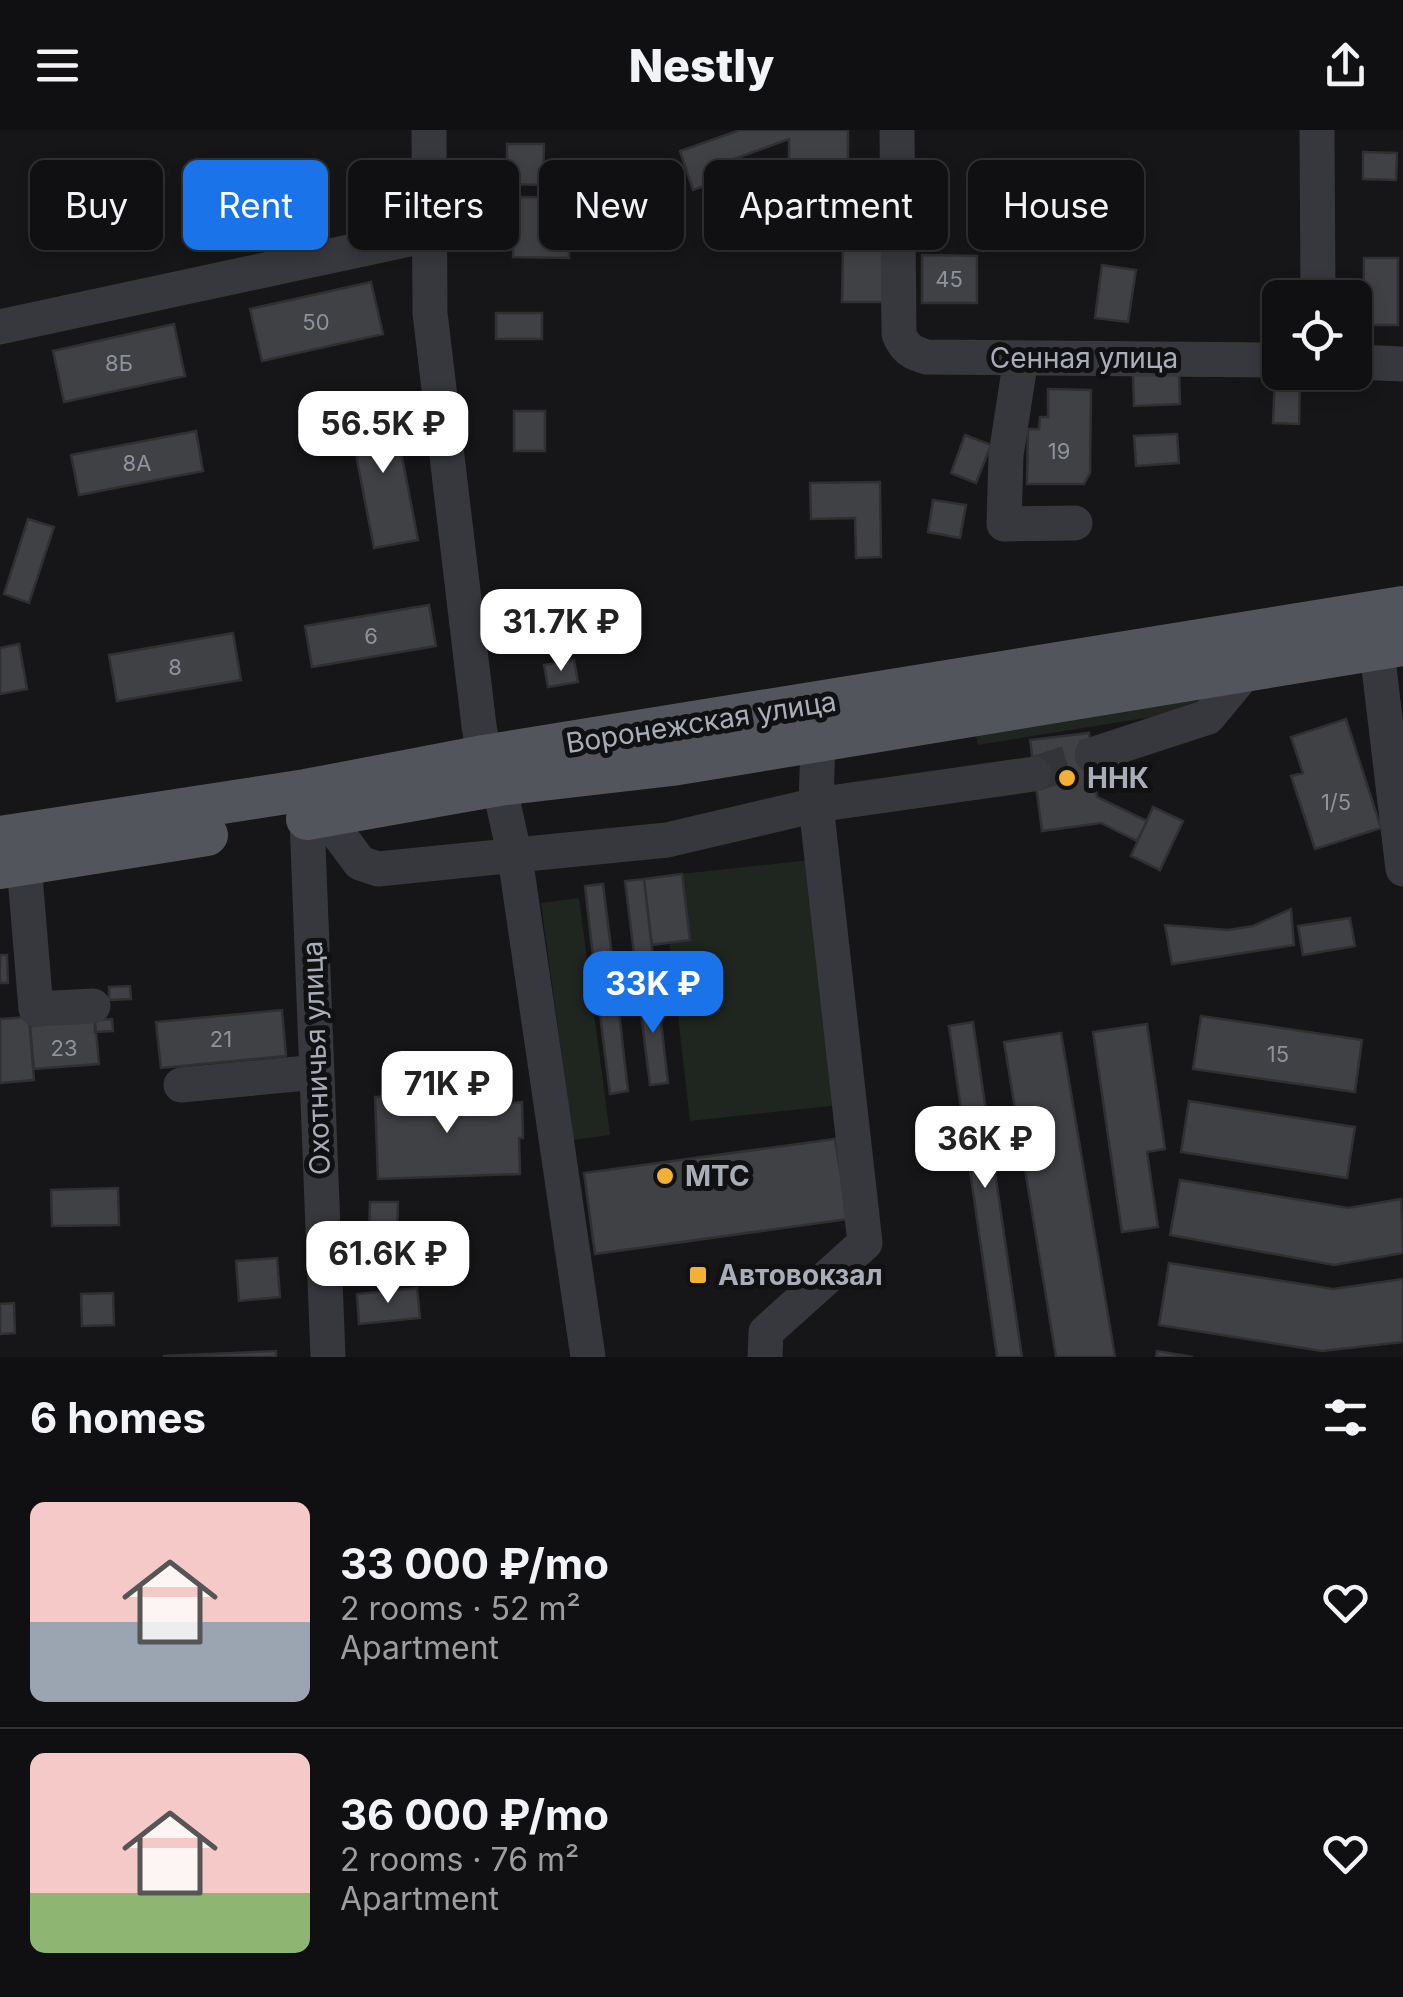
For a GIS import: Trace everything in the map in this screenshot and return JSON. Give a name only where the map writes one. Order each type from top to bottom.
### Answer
[{"type":"main road","name":"Воронежская улица","points":[[816,721],[1246,671],[1389,629]]},
{"type":"main road","name":"Воронежская улица","points":[[8,856],[306,790],[492,771],[1389,629]]},
{"type":"main road","name":"Воронежская улица","points":[[8,856],[316,817],[492,771]]},
{"type":"street","points":[[429,130],[429,160]]},
{"type":"street","name":"Сенная улица","points":[[898,130],[899,334],[905,347],[928,358],[1262,360]]},
{"type":"street","points":[[1317,130],[1318,280]]},
{"type":"street","points":[[0,327],[358,250]]},
{"type":"street","points":[[429,250],[438,387],[492,771],[515,856],[588,1357]]},
{"type":"street","points":[[1021,358],[1006,455],[1004,524],[1075,523]]},
{"type":"street","points":[[1372,363],[1403,364]]},
{"type":"street","points":[[1389,629],[1403,868]]},
{"type":"street","points":[[1092,755],[1208,717],[1246,671]]},
{"type":"street","points":[[765,1357],[766,1332],[866,1244],[816,805],[816,721]]},
{"type":"street","points":[[316,817],[368,867],[667,840],[816,805],[1034,774]]},
{"type":"street","name":"Охотничья улица","points":[[316,817],[316,1072],[328,1357]]},
{"type":"street","points":[[8,856],[36,1009],[93,1006]]},
{"type":"street","points":[[181,1085],[316,1072]]},
{"type":"shaded area","points":[[1204,692],[1207,708],[978,745],[975,729]]},
{"type":"shaded area","points":[[812,860],[840,1105],[690,1121],[662,876]]},
{"type":"shaded area","points":[[579,898],[610,1135],[573,1140],[541,903]]},
{"type":"building","points":[[740,130],[848,130],[848,160],[789,160],[789,139],[731,160],[704,160],[704,186],[693,190],[680,151]]},
{"type":"building","points":[[507,144],[544,144],[544,160],[539,160],[539,185],[519,184],[519,160],[507,160]]},
{"type":"building","points":[[1363,152],[1397,153],[1396,180],[1363,179]]},
{"type":"building","points":[[519,197],[539,197],[539,250],[569,250],[569,258],[513,257],[513,250],[519,250]]},
{"type":"building","points":[[843,250],[883,250],[883,302],[842,302]]},
{"type":"building","points":[[922,255],[977,256],[977,303],[922,303]]},
{"type":"building","points":[[1364,258],[1398,258],[1398,325],[1372,325],[1372,280],[1364,280]]},
{"type":"building","points":[[1102,265],[1136,270],[1128,322],[1095,318]]},
{"type":"building","points":[[371,282],[383,334],[262,361],[250,309]]},
{"type":"building","points":[[496,313],[542,313],[542,339],[496,339]]},
{"type":"building","points":[[174,324],[185,376],[64,402],[53,351]]},
{"type":"building","points":[[1179,372],[1180,404],[1134,406],[1133,375]]},
{"type":"building","points":[[1048,389],[1091,390],[1090,473],[1084,484],[1027,484],[1028,429],[1039,429],[1040,417],[1048,417]]},
{"type":"building","points":[[1274,390],[1300,390],[1299,424],[1273,423]]},
{"type":"building","points":[[392,405],[418,540],[374,548],[348,413]]},
{"type":"building","points":[[514,411],[545,411],[545,451],[514,451]]},
{"type":"building","points":[[196,431],[203,471],[79,495],[71,455]]},
{"type":"building","points":[[1177,434],[1179,463],[1136,466],[1134,436]]},
{"type":"building","points":[[965,435],[991,445],[976,483],[951,473]]},
{"type":"building","points":[[880,482],[881,557],[856,558],[855,518],[811,519],[810,483]]},
{"type":"building","points":[[933,500],[966,505],[960,538],[928,532]]},
{"type":"building","points":[[28,519],[54,527],[29,603],[4,594]]},
{"type":"building","points":[[429,605],[436,646],[312,667],[305,626]]},
{"type":"building","points":[[233,633],[241,680],[117,701],[109,655]]},
{"type":"building","points":[[19,644],[27,689],[0,694],[0,648]]},
{"type":"building","points":[[574,660],[578,682],[548,687],[544,665]]},
{"type":"building","points":[[1346,719],[1381,828],[1315,849],[1291,776],[1303,773],[1291,737]]},
{"type":"building","points":[[1089,733],[1097,797],[1147,821],[1137,841],[1101,823],[1042,831],[1030,740]]},
{"type":"building","points":[[1153,807],[1183,821],[1160,870],[1131,856]]},
{"type":"building","points":[[682,874],[690,940],[652,945],[644,879]]},
{"type":"building","points":[[644,879],[655,975],[637,977],[625,881]]},
{"type":"building","points":[[603,884],[615,980],[596,983],[585,886]]},
{"type":"building","points":[[1291,909],[1294,945],[1172,964],[1165,925],[1228,930],[1253,926]]},
{"type":"building","points":[[1350,918],[1355,946],[1303,955],[1298,926]]},
{"type":"building","points":[[0,955],[7,955],[8,983],[0,983]]},
{"type":"building","points":[[130,986],[131,999],[109,1000],[109,987]]},
{"type":"building","points":[[657,987],[668,1083],[650,1085],[638,989]]},
{"type":"building","points":[[617,995],[628,1091],[610,1094],[598,998]]},
{"type":"building","points":[[282,1010],[286,1056],[161,1068],[156,1022]]},
{"type":"building","points":[[1201,1016],[1362,1040],[1355,1092],[1193,1069]]},
{"type":"building","points":[[29,1017],[34,1080],[0,1083],[0,1019]]},
{"type":"building","points":[[112,1019],[113,1031],[95,1032],[95,1020]]},
{"type":"building","points":[[95,1020],[99,1064],[34,1069],[30,1026]]},
{"type":"building","points":[[973,1022],[1022,1357],[997,1357],[949,1026]]},
{"type":"building","points":[[1147,1024],[1165,1149],[1147,1152],[1158,1227],[1122,1232],[1093,1032]]},
{"type":"building","points":[[1061,1033],[1115,1357],[1056,1357],[1004,1042]]},
{"type":"building","points":[[495,1092],[495,1104],[522,1102],[520,1174],[378,1179],[375,1097]]},
{"type":"building","points":[[1189,1101],[1355,1127],[1347,1178],[1181,1152]]},
{"type":"building","points":[[835,1139],[848,1219],[595,1254],[584,1173]]},
{"type":"building","points":[[1180,1180],[1348,1208],[1401,1199],[1403,1253],[1334,1265],[1170,1235]]},
{"type":"building","points":[[118,1188],[119,1225],[52,1226],[51,1190]]},
{"type":"building","points":[[370,1202],[398,1202],[397,1236],[369,1235]]},
{"type":"building","points":[[277,1258],[280,1297],[239,1301],[236,1261]]},
{"type":"building","points":[[1169,1263],[1333,1289],[1403,1279],[1403,1342],[1322,1351],[1159,1325]]},
{"type":"building","points":[[417,1288],[420,1318],[359,1324],[357,1294]]},
{"type":"building","points":[[113,1293],[114,1325],[82,1326],[81,1294]]},
{"type":"building","points":[[14,1303],[15,1333],[0,1334],[0,1304]]},
{"type":"building","points":[[276,1351],[276,1357],[164,1357],[164,1356]]},
{"type":"building","points":[[1157,1351],[1193,1357],[1156,1357]]},
{"type":"tunnel","points":[[1034,774],[1092,755]]},
{"type":"place","name":"ННК","points":[[1067,778]]},
{"type":"place","name":"МТС","points":[[665,1176]]},
{"type":"place","name":"Автовокзал","points":[[698,1275]]}]
